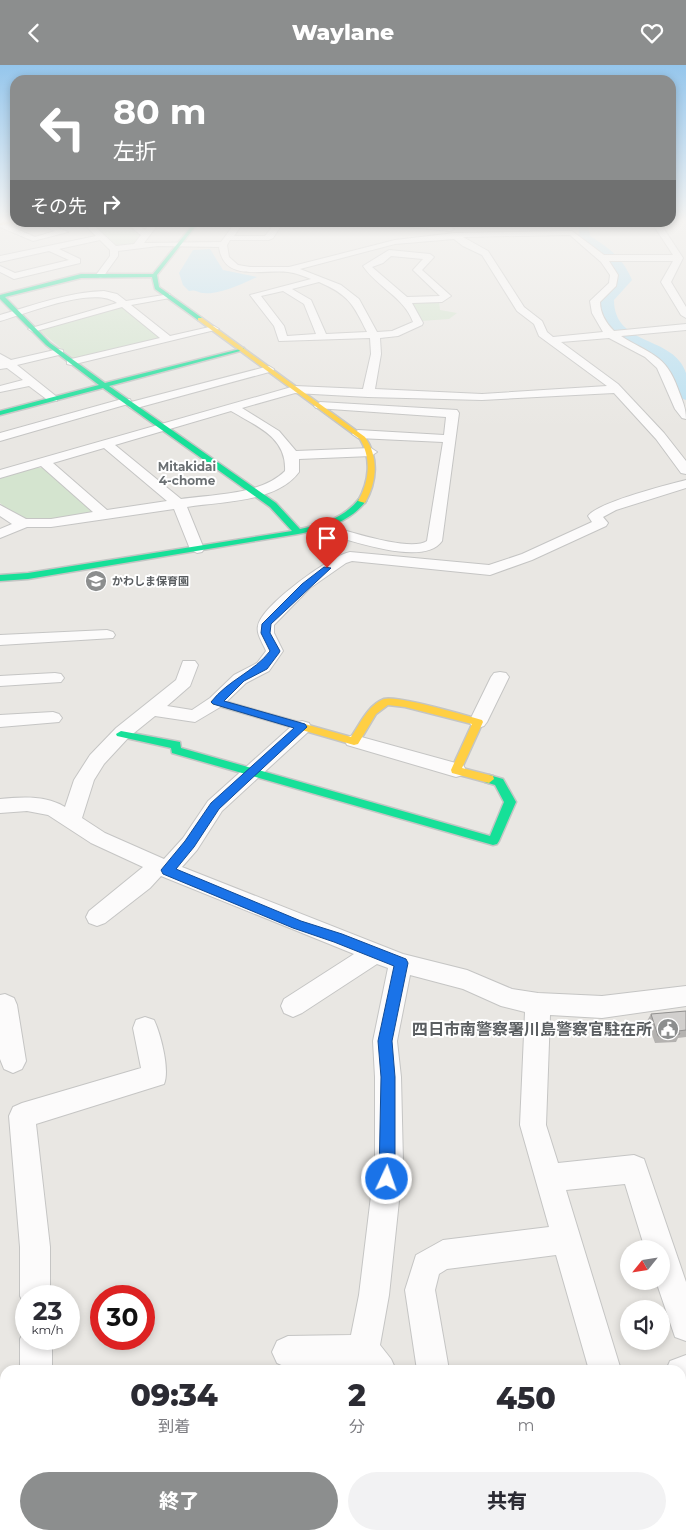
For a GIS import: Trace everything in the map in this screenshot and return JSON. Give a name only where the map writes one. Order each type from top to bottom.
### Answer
[{"type":"street","points":[[1,297],[27,290]]},
{"type":"street","points":[[0,578],[28,576],[298,532],[318,527],[349,515],[362,502],[367,491],[372,462],[368,443],[160,290]]},
{"type":"street","points":[[276,290],[255,295],[279,326],[283,339],[394,334],[418,323],[406,300],[392,290]]},
{"type":"street","points":[[287,290],[308,302],[323,338]]},
{"type":"street","points":[[342,290],[356,301],[374,335],[376,353],[368,394]]},
{"type":"street","points":[[406,300],[442,299],[446,296],[439,290]]},
{"type":"street","points":[[508,290],[520,309],[538,323],[542,333],[600,375],[616,389],[660,436],[686,470]]},
{"type":"street","points":[[606,290],[597,298],[595,305],[597,313],[609,335],[659,363],[669,379],[677,402],[686,415]]},
{"type":"street","points":[[671,290],[686,315]]},
{"type":"street","points":[[0,318],[95,293],[111,295],[168,340]]},
{"type":"street","points":[[33,329],[123,304],[167,295]]},
{"type":"street","points":[[1,297],[59,352],[256,492],[290,521],[298,532]]},
{"type":"street","points":[[552,341],[686,327]]},
{"type":"street","points":[[72,362],[214,329]]},
{"type":"street","points":[[0,413],[242,349]]},
{"type":"street","points":[[3,362],[59,352]]},
{"type":"street","points":[[3,362],[53,399]]},
{"type":"street","points":[[0,437],[269,369]]},
{"type":"street","points":[[0,389],[31,381]]},
{"type":"street","points":[[0,474],[296,389],[368,394],[482,397],[616,389]]},
{"type":"street","points":[[0,509],[15,520],[25,523],[51,523],[267,490],[292,472],[292,455],[278,436],[232,406]]},
{"type":"street","points":[[318,527],[412,550],[428,547],[435,541],[452,414],[320,406]]},
{"type":"street","points":[[358,434],[448,439]]},
{"type":"street","points":[[105,443],[179,503],[197,549]]},
{"type":"street","points":[[292,455],[371,452]]},
{"type":"street","points":[[44,462],[104,515]]},
{"type":"street","points":[[152,710],[194,716],[216,702],[240,679],[263,667],[275,651],[266,633],[266,624],[270,618],[338,559],[350,555],[490,569],[527,557],[583,533],[601,523],[595,516],[611,507],[686,484]]},
{"type":"street","points":[[0,534],[25,523]]},
{"type":"street","points":[[356,556],[369,541]]},
{"type":"street","points":[[0,640],[107,635]]},
{"type":"street","points":[[71,821],[83,783],[98,757],[121,734],[184,682],[189,665]]},
{"type":"street","points":[[456,770],[500,677]]},
{"type":"street","points":[[0,681],[55,678]]},
{"type":"street","points":[[121,734],[176,745],[180,751],[255,771],[493,841],[510,802],[499,782],[216,702]]},
{"type":"street","points":[[354,741],[372,712],[386,702],[405,704],[478,722]]},
{"type":"street","points":[[0,721],[53,718]]},
{"type":"street","points":[[98,917],[190,844],[215,806],[302,727]]},
{"type":"street","points":[[0,806],[27,805],[53,809],[98,838],[162,868],[298,925],[338,937],[401,963],[467,980],[510,999],[538,1004],[602,1007],[686,996]]},
{"type":"street","points":[[293,1006],[376,953]]},
{"type":"street","points":[[288,1352],[366,1363],[389,1163],[388,1077],[385,1041],[401,963]]},
{"type":"street","points":[[538,1004],[533,1125],[604,1365]]},
{"type":"street","points":[[0,1006],[5,1005],[13,1061]]},
{"type":"street","points":[[35,1285],[35,1247],[22,1116],[155,1076],[145,1028]]},
{"type":"street","points":[[549,1178],[634,1169],[658,1240]]},
{"type":"street","points":[[432,1365],[420,1290],[426,1265],[443,1255],[568,1239]]},
{"type":"street","points":[[670,1277],[686,1326]]},
{"type":"street","points":[[36,1350],[36,1365]]},
{"type":"green space","points":[[439,301],[440,310],[457,313],[449,319],[421,321],[410,302]]},
{"type":"green space","points":[[114,308],[124,308],[160,337],[157,341],[80,359],[73,358],[40,331],[42,328]]},
{"type":"green space","points":[[30,468],[44,468],[92,511],[87,515],[41,520],[30,519],[10,511],[0,503],[0,476]]},
{"type":"water","points":[[188,290],[225,290],[210,293]]},
{"type":"building","points":[[686,1011],[686,1030],[678,1031],[680,1034],[658,1036],[651,1014]]},
{"type":"waterway","points":[[616,290],[607,299],[607,312],[611,322],[628,337],[660,353],[669,360],[677,372],[686,395]]},
{"type":"traffic: fast","points":[[0,297],[28,290]]},
{"type":"traffic: fast","points":[[160,290],[200,319]]},
{"type":"traffic: fast","points":[[2,297],[48,344],[273,505],[298,532]]},
{"type":"traffic: fast","points":[[0,413],[242,349]]},
{"type":"traffic: fast","points":[[0,578],[28,576],[298,532],[325,526],[342,519],[362,501]]},
{"type":"traffic: fast","points":[[121,734],[176,745],[176,750],[493,841],[510,802],[499,782],[489,779]]},
{"type":"traffic: slow","points":[[200,319],[363,438],[370,452],[372,469],[369,486],[362,501]]},
{"type":"traffic: slow","points":[[216,702],[354,741],[372,712],[386,702],[405,704],[478,722],[456,770],[489,779]]},
{"type":"place","name":"かわしま保育園","points":[[96,581]]},
{"type":"place","name":"四日市南警察署川島警察官駐在所","points":[[668,1029]]},
{"type":"district","name":"Mitakidai 4-chome","points":[[187,473]]},
{"type":"route","points":[[327,568],[270,618],[266,624],[266,633],[275,651],[263,667],[240,679],[216,702],[302,727],[215,806],[190,844],[167,870],[241,899],[298,925],[338,937],[401,963],[385,1041],[388,1077],[389,1163],[387,1179]]}]
